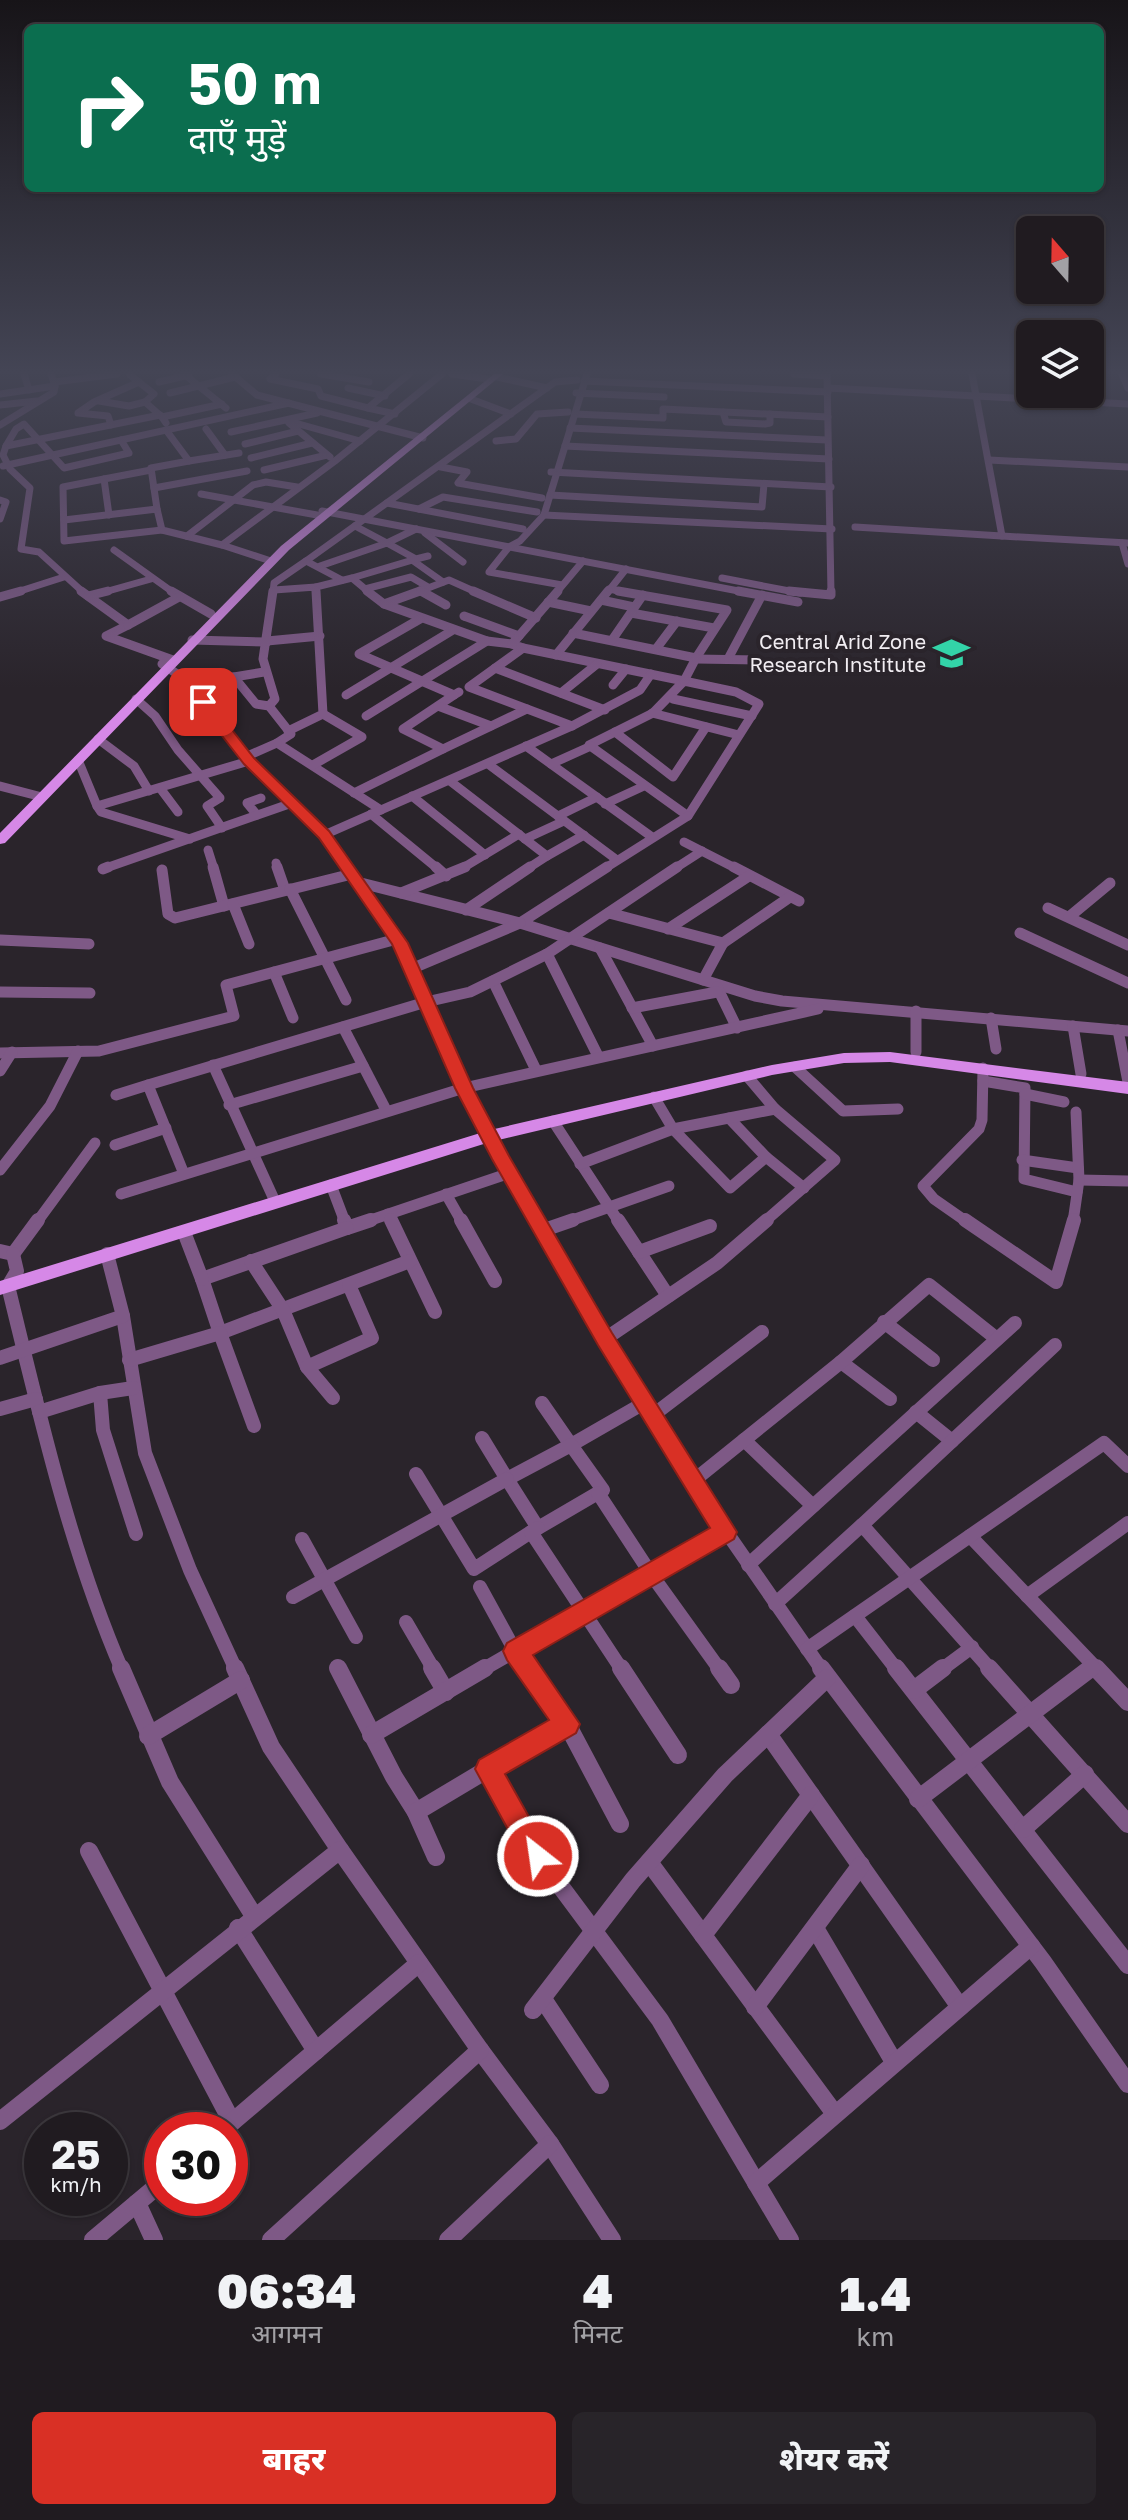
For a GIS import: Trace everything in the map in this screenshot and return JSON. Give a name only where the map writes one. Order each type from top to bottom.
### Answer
[{"type":"main road","points":[[0,830],[78,760],[211,614],[317,513],[364,479]]},
{"type":"main road","points":[[0,840],[38,796],[268,560]]},
{"type":"main road","points":[[4,1287],[273,1197],[488,1133],[823,1054],[870,1049],[916,1052],[1128,1083]]},
{"type":"main road","points":[[118,1250],[141,1247],[488,1133],[795,1067],[874,1056],[983,1074],[1128,1083]]},
{"type":"street","points":[[19,479],[30,488],[21,549],[39,552],[64,577],[128,625]]},
{"type":"street","points":[[109,515],[104,479],[63,487],[64,541],[162,530],[268,560]]},
{"type":"street","points":[[152,479],[162,530]]},
{"type":"street","points":[[154,488],[206,479]]},
{"type":"street","points":[[222,545],[309,479]]},
{"type":"street","points":[[269,706],[275,699],[264,672],[263,659],[276,580],[424,479]]},
{"type":"street","points":[[462,479],[458,483],[546,496],[762,507]]},
{"type":"street","points":[[511,545],[520,541],[540,514],[552,479]]},
{"type":"street","points":[[613,518],[622,479]]},
{"type":"street","points":[[650,520],[651,479]]},
{"type":"street","points":[[658,479],[831,487]]},
{"type":"street","points":[[722,578],[828,597],[831,595],[830,479]]},
{"type":"street","points":[[992,479],[1002,536]]},
{"type":"street","points":[[187,536],[231,500],[261,482],[297,487]]},
{"type":"street","points":[[760,526],[764,484]]},
{"type":"street","points":[[201,494],[511,545],[798,602]]},
{"type":"street","points":[[419,509],[443,497],[540,514],[832,529]]},
{"type":"street","points":[[0,519],[3,498]]},
{"type":"street","points":[[387,503],[523,529]]},
{"type":"street","points":[[687,522],[690,503]]},
{"type":"street","points":[[724,524],[727,505]]},
{"type":"street","points":[[64,520],[157,509]]},
{"type":"street","points":[[540,514],[523,529],[489,572],[562,585]]},
{"type":"street","points":[[355,526],[414,560],[443,582]]},
{"type":"street","points":[[855,527],[1125,543],[1128,564]]},
{"type":"street","points":[[320,566],[419,530]]},
{"type":"street","points":[[419,530],[463,562]]},
{"type":"street","points":[[114,550],[151,579],[211,614]]},
{"type":"street","points":[[274,590],[316,587],[428,556]]},
{"type":"street","points":[[344,559],[365,574]]},
{"type":"street","points":[[306,561],[347,579],[384,604],[487,641],[515,640],[583,561]]},
{"type":"street","points":[[556,655],[626,569]]},
{"type":"street","points":[[0,597],[64,577]]},
{"type":"street","points":[[365,589],[411,577],[446,605]]},
{"type":"street","points":[[88,596],[151,579]]},
{"type":"street","points":[[384,604],[449,580],[536,618]]},
{"type":"street","points":[[316,587],[323,714]]},
{"type":"street","points":[[551,764],[591,746],[673,699],[687,682],[696,658],[727,610],[609,589]]},
{"type":"street","points":[[612,640],[643,595]]},
{"type":"street","points":[[729,657],[762,595]]},
{"type":"street","points":[[179,597],[106,636],[167,663],[185,679],[247,759],[324,835],[355,878],[397,939],[464,1088],[510,1173],[692,1482],[827,1678],[1126,2076]]},
{"type":"street","points":[[601,600],[714,628]]},
{"type":"street","points":[[548,602],[591,611]]},
{"type":"street","points":[[411,969],[520,923],[688,816],[759,704],[733,691],[523,648],[515,640],[464,616]]},
{"type":"street","points":[[420,619],[359,654],[454,695]]},
{"type":"street","points":[[656,649],[677,621]]},
{"type":"street","points":[[346,695],[453,630]]},
{"type":"street","points":[[573,633],[696,658],[759,660]]},
{"type":"street","points":[[192,640],[267,641],[320,636]]},
{"type":"street","points":[[366,716],[487,641]]},
{"type":"street","points":[[443,749],[403,729],[523,648]]},
{"type":"street","points":[[561,693],[597,664]]},
{"type":"street","points":[[495,668],[605,710]]},
{"type":"street","points":[[613,685],[626,669]]},
{"type":"street","points":[[185,679],[264,672]]},
{"type":"street","points":[[324,835],[605,710],[640,690],[651,674]]},
{"type":"street","points":[[97,806],[200,777],[247,759],[290,736],[269,706],[256,704],[234,677]]},
{"type":"street","points":[[469,687],[572,726]]},
{"type":"street","points":[[136,699],[155,716],[200,777],[220,798],[207,806],[222,828]]},
{"type":"street","points":[[673,699],[752,716]]},
{"type":"street","points":[[438,706],[491,726]]},
{"type":"street","points":[[354,793],[527,709]]},
{"type":"street","points":[[652,713],[739,735]]},
{"type":"street","points":[[288,731],[323,714]]},
{"type":"street","points":[[313,765],[362,737],[323,714]]},
{"type":"street","points":[[662,799],[706,727]]},
{"type":"street","points":[[615,732],[673,777]]},
{"type":"street","points":[[98,739],[134,766],[178,812]]},
{"type":"street","points":[[277,743],[354,793],[446,876]]},
{"type":"street","points":[[526,746],[652,837]]},
{"type":"street","points":[[591,746],[688,816]]},
{"type":"street","points":[[78,760],[101,812],[190,839]]},
{"type":"street","points":[[488,764],[617,860]]},
{"type":"street","points":[[450,781],[547,856]]},
{"type":"street","points":[[0,786],[38,796]]},
{"type":"street","points":[[401,893],[446,876],[522,836],[601,800],[644,786]]},
{"type":"street","points":[[412,796],[485,855]]},
{"type":"street","points":[[257,815],[247,803],[261,798]]},
{"type":"street","points":[[103,869],[292,803]]},
{"type":"street","points":[[466,910],[584,835]]},
{"type":"street","points":[[684,842],[795,899],[723,943],[703,980]]},
{"type":"street","points":[[208,850],[228,905],[249,944]]},
{"type":"street","points":[[116,1095],[426,1002],[470,992],[547,954],[702,851]]},
{"type":"street","points":[[276,863],[346,1000]]},
{"type":"street","points":[[162,870],[170,917],[355,878],[520,923],[703,980],[717,988],[755,996],[829,1006],[1123,1030],[1128,1083]]},
{"type":"street","points":[[668,929],[749,876]]},
{"type":"street","points":[[1069,917],[1110,883]]},
{"type":"street","points":[[1048,908],[1128,945]]},
{"type":"street","points":[[609,913],[723,943]]},
{"type":"street","points":[[1020,933],[1128,983]]},
{"type":"street","points":[[0,1071],[6,1053],[99,1051],[234,1016],[226,985],[397,939]]},
{"type":"street","points":[[0,940],[89,944]]},
{"type":"street","points":[[600,948],[653,1046]]},
{"type":"street","points":[[547,954],[598,1056]]},
{"type":"street","points":[[274,972],[293,1018]]},
{"type":"street","points":[[493,981],[536,1070]]},
{"type":"street","points":[[632,1008],[717,988]]},
{"type":"street","points":[[717,988],[737,1028]]},
{"type":"street","points":[[0,992],[90,993]]},
{"type":"street","points":[[121,1194],[464,1088],[829,1006]]},
{"type":"street","points":[[916,1011],[916,1052]]},
{"type":"street","points":[[991,1018],[996,1049]]},
{"type":"street","points":[[1073,1026],[1081,1074]]},
{"type":"street","points":[[343,1027],[386,1110]]},
{"type":"street","points":[[0,1170],[50,1106],[78,1051]]},
{"type":"street","points":[[213,1065],[273,1197]]},
{"type":"street","points":[[229,1105],[363,1066]]},
{"type":"street","points":[[795,1067],[843,1111],[898,1109]]},
{"type":"street","points":[[1076,1112],[1078,1180],[1072,1232],[1056,1282],[934,1199],[923,1186],[979,1129],[983,1074],[1025,1088],[1022,1176],[1026,1181],[1078,1180],[1128,1181]]},
{"type":"street","points":[[605,1339],[717,1263],[835,1160],[775,1109],[747,1076]]},
{"type":"street","points":[[148,1085],[184,1174]]},
{"type":"street","points":[[1025,1094],[1064,1102]]},
{"type":"street","points":[[654,1097],[673,1129],[730,1188],[766,1157]]},
{"type":"street","points":[[580,1164],[673,1129],[775,1109]]},
{"type":"street","points":[[729,1118],[766,1157],[804,1188]]},
{"type":"street","points":[[553,1121],[668,1296]]},
{"type":"street","points":[[115,1145],[166,1128]]},
{"type":"street","points":[[95,1143],[7,1252],[17,1271],[4,1287],[100,1620],[170,1782],[316,2051]]},
{"type":"street","points":[[1022,1160],[1078,1180]]},
{"type":"street","points":[[202,1279],[510,1173]]},
{"type":"street","points":[[331,1185],[347,1228]]},
{"type":"street","points":[[544,1230],[669,1186]]},
{"type":"street","points":[[446,1194],[495,1281]]},
{"type":"street","points":[[388,1214],[435,1312]]},
{"type":"street","points":[[639,1252],[710,1226]]},
{"type":"street","points":[[184,1232],[254,1426]]},
{"type":"street","points":[[118,1250],[123,1316],[145,1453],[190,1570],[271,1747],[480,2050],[550,2144],[612,2240]]},
{"type":"street","points":[[251,1261],[283,1310],[307,1367],[333,1398]]},
{"type":"street","points":[[129,1360],[220,1333],[410,1261]]},
{"type":"street","points":[[307,1367],[372,1338],[349,1285]]},
{"type":"street","points":[[692,1482],[841,1362],[929,1285],[997,1339]]},
{"type":"street","points":[[0,1358],[123,1316]]},
{"type":"street","points":[[884,1322],[933,1360]]},
{"type":"street","points":[[748,1565],[1015,1323]]},
{"type":"street","points":[[293,1597],[571,1445],[648,1410],[762,1332]]},
{"type":"street","points":[[775,1604],[1055,1345]]},
{"type":"street","points":[[841,1362],[890,1399]]},
{"type":"street","points":[[0,1409],[133,1388]]},
{"type":"street","points":[[100,1393],[103,1430],[136,1534]]},
{"type":"street","points":[[416,1474],[474,1569],[603,1490],[542,1403]]},
{"type":"street","points":[[916,1412],[952,1441]]},
{"type":"street","points":[[482,1438],[584,1612],[678,1755]]},
{"type":"street","points":[[744,1440],[813,1506]]},
{"type":"street","points":[[807,1649],[1104,1443],[1128,1466]]},
{"type":"street","points":[[598,1493],[651,1574],[731,1685]]},
{"type":"street","points":[[1027,1596],[1128,1523]]},
{"type":"street","points":[[862,1525],[1128,1824]]},
{"type":"street","points":[[371,1735],[725,1532]]},
{"type":"street","points":[[970,1536],[1128,1702]]},
{"type":"street","points":[[302,1539],[356,1637]]},
{"type":"street","points":[[480,1587],[515,1651],[567,1724],[620,1824]]},
{"type":"street","points":[[855,1616],[1128,1965]]},
{"type":"street","points":[[406,1622],[446,1692]]},
{"type":"street","points":[[914,1690],[972,1647]]},
{"type":"street","points":[[918,1799],[1094,1666]]},
{"type":"street","points":[[338,1668],[371,1735],[416,1812],[436,1857]]},
{"type":"street","points":[[600,2085],[538,2004],[649,1862],[725,1775],[827,1678]]},
{"type":"street","points":[[148,1736],[241,1680]]},
{"type":"street","points":[[416,1812],[567,1724]]},
{"type":"street","points":[[768,1734],[960,2007]]},
{"type":"street","points":[[488,1769],[538,1856],[660,2020],[790,2240]]},
{"type":"street","points":[[1023,1829],[1085,1774]]},
{"type":"street","points":[[703,1935],[811,1795]]},
{"type":"street","points":[[0,2121],[340,1850]]},
{"type":"street","points":[[89,1851],[164,1991],[221,2112]]},
{"type":"street","points":[[649,1862],[835,2114]]},
{"type":"street","points":[[755,2007],[861,1865]]},
{"type":"street","points":[[815,1928],[894,2062]]},
{"type":"street","points":[[756,2183],[1031,1946]]},
{"type":"street","points":[[244,2112],[419,1963]]},
{"type":"street","points":[[271,2240],[480,2050]]},
{"type":"street","points":[[448,2240],[550,2144]]},
{"type":"street","points":[[93,2240],[144,2197]]},
{"type":"street","points":[[137,2203],[154,2240]]},
{"type":"place","name":"Central Arid Zone Research Institute","points":[[952,653]]},
{"type":"route","points":[[203,702],[249,761],[324,835],[400,943],[464,1088],[501,1159],[605,1339],[725,1532],[515,1651],[567,1724],[488,1769],[538,1856]]}]
